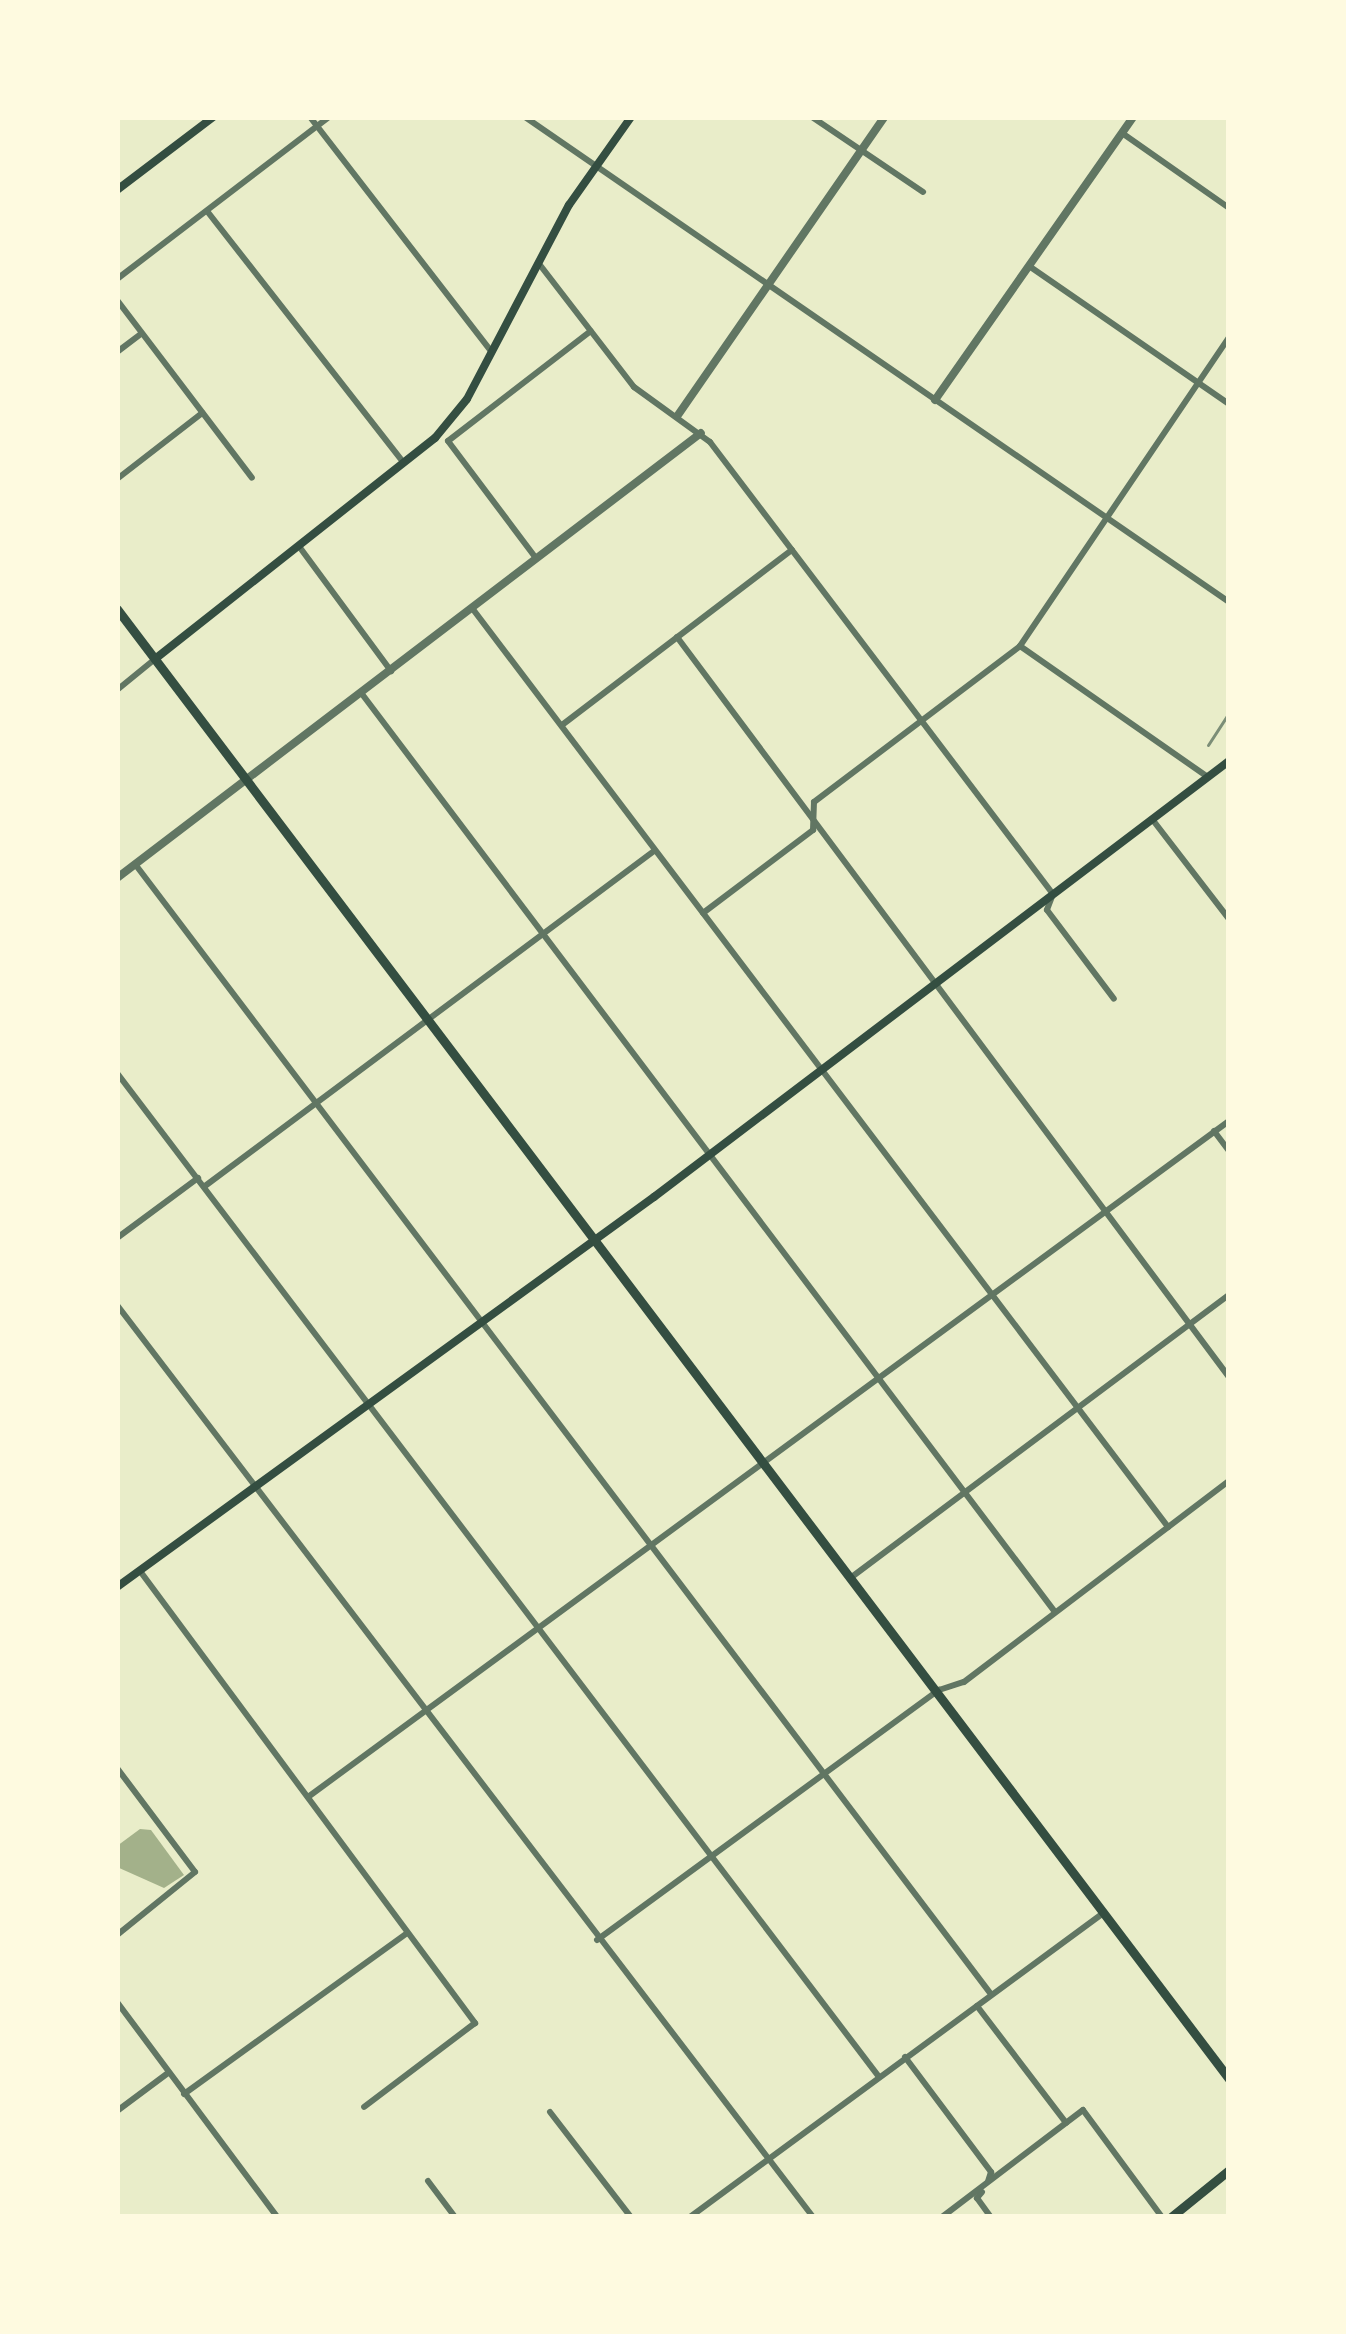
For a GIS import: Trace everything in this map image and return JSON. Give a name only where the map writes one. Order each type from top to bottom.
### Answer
[{"type":"main road","points":[[117,190],[213,117]]},
{"type":"main road","points":[[155,658],[302,549],[435,439],[493,353],[596,167],[631,117]]},
{"type":"main road","points":[[117,609],[1229,2079]]},
{"type":"main road","points":[[117,1587],[708,1156],[1229,761]]},
{"type":"main road","points":[[1171,2217],[1228,2174]]},
{"type":"street","points":[[310,117],[493,353]]},
{"type":"street","points":[[117,280],[329,117]]},
{"type":"street","points":[[525,117],[1229,602]]},
{"type":"street","points":[[812,117],[923,192]]},
{"type":"street","points":[[678,415],[884,117]]},
{"type":"street","points":[[935,400],[1133,117]]},
{"type":"street","points":[[1122,133],[1229,208]]},
{"type":"street","points":[[207,211],[405,465]]},
{"type":"street","points":[[539,265],[634,387],[701,433],[1053,894],[1047,910],[1114,999]]},
{"type":"street","points":[[1029,266],[1229,404]]},
{"type":"street","points":[[117,300],[252,478]]},
{"type":"street","points":[[448,441],[591,331]]},
{"type":"street","points":[[117,352],[141,334]]},
{"type":"street","points":[[816,820],[814,802],[1019,646],[1229,337]]},
{"type":"street","points":[[117,478],[202,413]]},
{"type":"street","points":[[117,878],[701,433]]},
{"type":"street","points":[[435,439],[448,441],[537,558]]},
{"type":"street","points":[[302,549],[392,671]]},
{"type":"street","points":[[562,725],[792,550]]},
{"type":"street","points":[[472,608],[1168,1527]]},
{"type":"street","points":[[677,637],[1229,1377]]},
{"type":"street","points":[[1019,646],[1208,777]]},
{"type":"street","points":[[117,690],[155,658]]},
{"type":"street","points":[[362,694],[1055,1612]]},
{"type":"street","points":[[1152,819],[1229,920]]},
{"type":"street","points":[[703,913],[816,820]]},
{"type":"street","points":[[204,1186],[654,851]]},
{"type":"street","points":[[135,864],[991,1994]]},
{"type":"street","points":[[117,1073],[709,1860],[879,2077]]},
{"type":"street","points":[[308,1797],[1229,1120]]},
{"type":"street","points":[[1214,1131],[1229,1151]]},
{"type":"street","points":[[117,1238],[198,1178]]},
{"type":"street","points":[[853,1576],[1229,1295]]},
{"type":"street","points":[[117,1305],[596,1941],[813,2217]]},
{"type":"street","points":[[596,1941],[939,1690],[964,1682],[1229,1481]]},
{"type":"street","points":[[140,1571],[475,2024],[364,2107]]},
{"type":"street","points":[[117,1768],[195,1872],[117,1935]]},
{"type":"street","points":[[690,2217],[1105,1912]]},
{"type":"street","points":[[184,2094],[407,1933]]},
{"type":"street","points":[[117,2002],[121,2014],[278,2217]]},
{"type":"street","points":[[976,2005],[1066,2122]]},
{"type":"street","points":[[905,2057],[991,2171],[977,2198],[992,2217]]},
{"type":"street","points":[[117,2110],[168,2073]]},
{"type":"street","points":[[942,2217],[1083,2110],[1162,2217]]},
{"type":"street","points":[[550,2112],[631,2217]]},
{"type":"street","points":[[428,2181],[455,2217]]},
{"type":"shaded area","points":[[140,1829],[151,1830],[184,1875],[164,1888],[117,1867],[117,1846]]},
{"type":"tram line","points":[[1208,745],[1229,713]]}]
